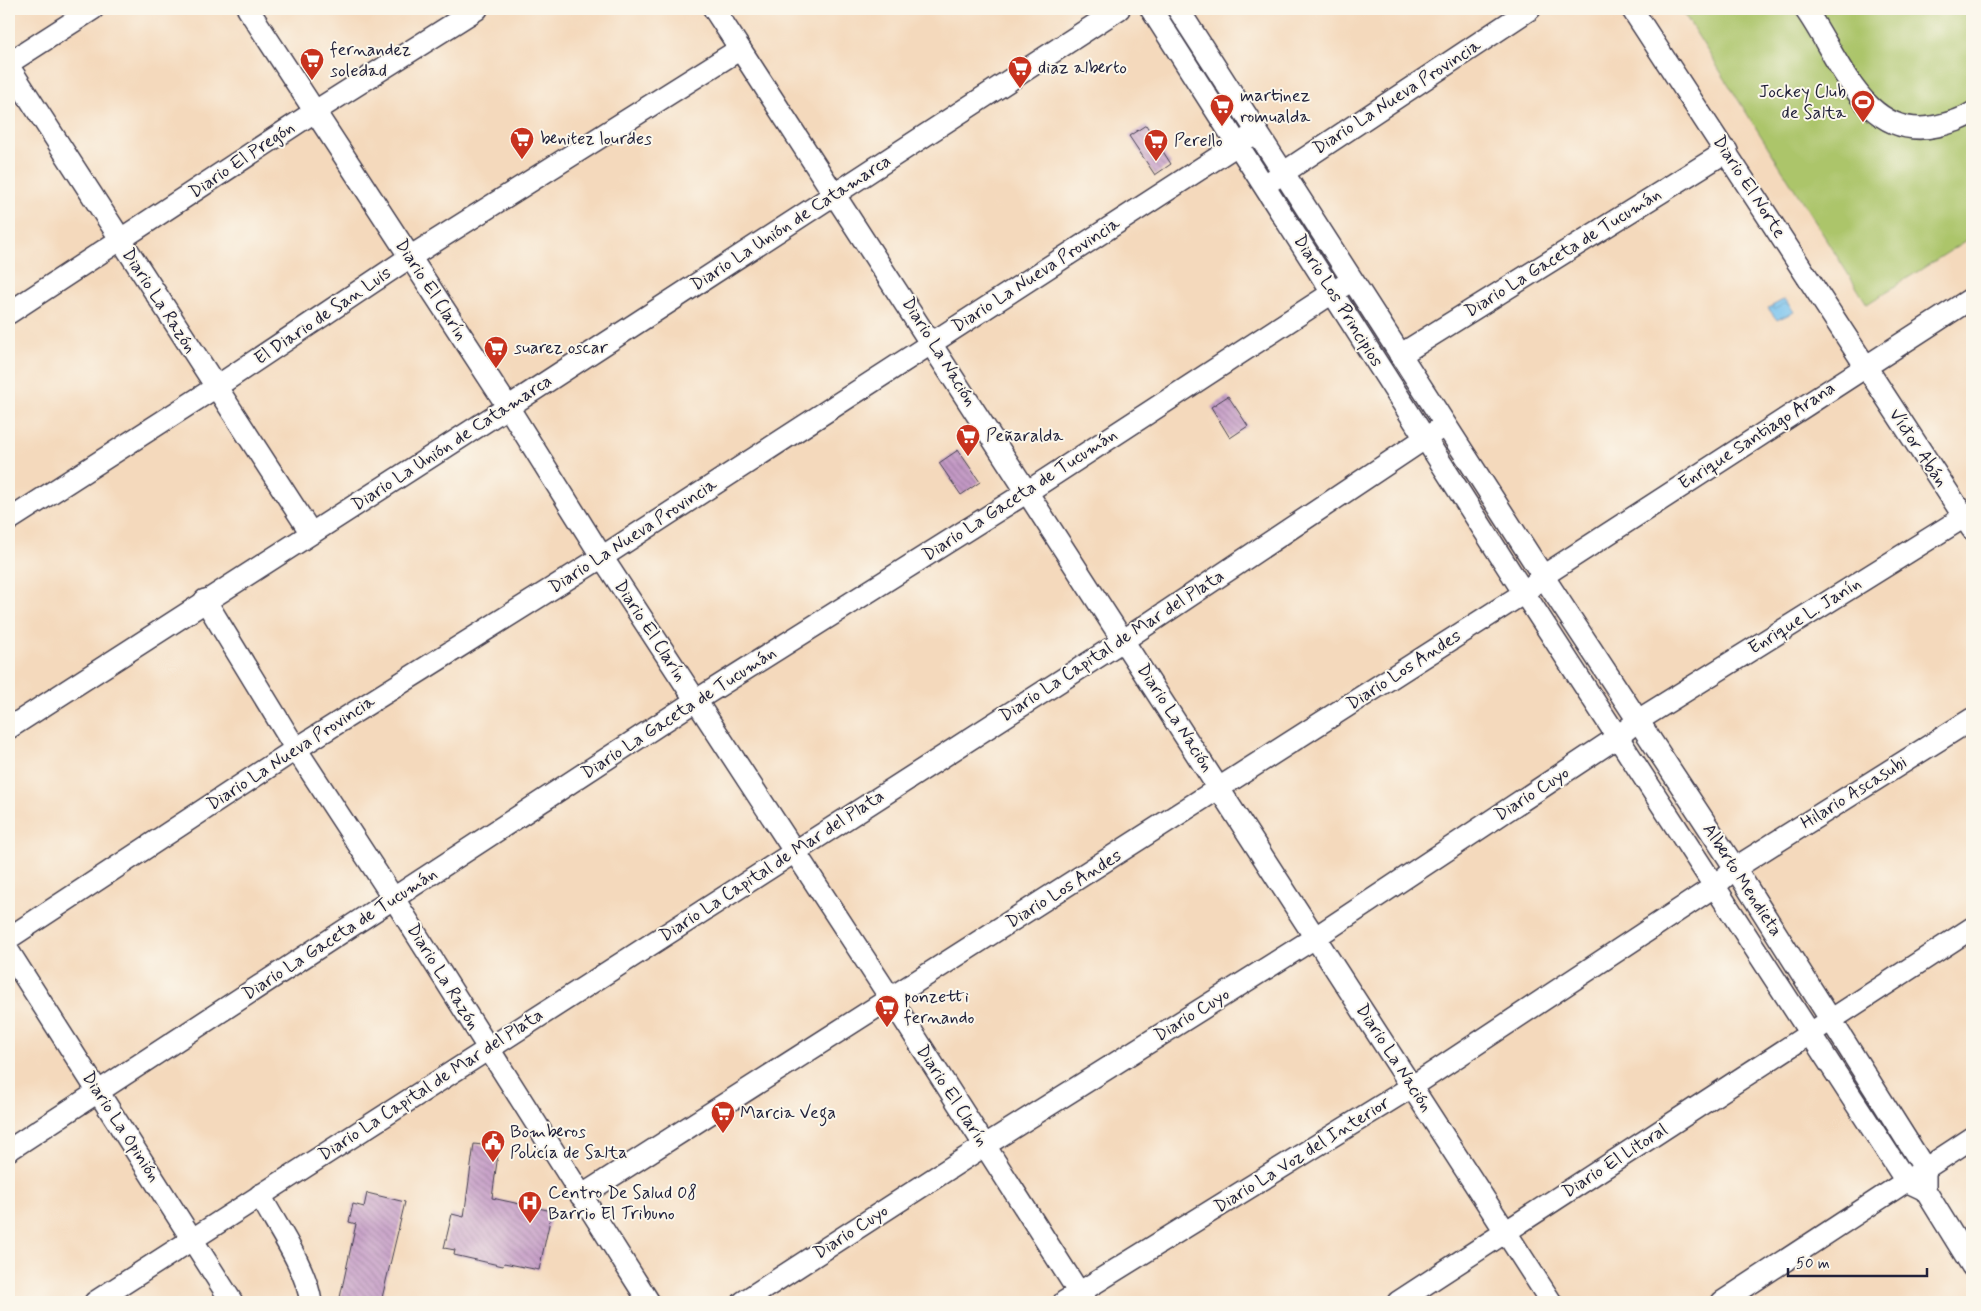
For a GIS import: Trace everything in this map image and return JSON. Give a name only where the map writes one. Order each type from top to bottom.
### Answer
[{"type":"street","points":[[9,63],[93,9]]},
{"type":"street","name":"Diario El Clarín","points":[[248,9],[508,407],[602,557],[793,853],[891,999],[984,1146],[1076,1299]]},
{"type":"street","name":"Diario El Pregón","points":[[9,313],[120,242],[314,112],[477,9]]},
{"type":"street","name":"Diario La Unión de Catamarca","points":[[9,728],[205,600],[508,407],[1119,9]]},
{"type":"street","name":"Diario Los Principios","points":[[1151,9],[1524,593]]},
{"type":"street","name":"Diario Los Principios","points":[[1178,9],[1543,576]]},
{"type":"street","name":"Diario La Nueva Provincia","points":[[1265,186],[1282,172],[1530,9]]},
{"type":"street","name":"Diario El Norte","points":[[1632,9],[1727,151],[1864,366]]},
{"type":"street","points":[[1806,10],[1860,98],[1881,117],[1904,127],[1924,129],[1952,122],[1972,113]]},
{"type":"street","name":"Diario La Nación","points":[[722,11],[740,48],[836,193],[1551,1302]]},
{"type":"street","name":"El Diario de San Luis","points":[[9,520],[216,387],[410,257],[740,48]]},
{"type":"street","name":"Diario La Razón","points":[[9,67],[16,97],[120,242],[311,533]]},
{"type":"street","name":"Diario La Nueva Provincia","points":[[9,938],[296,749],[602,557],[1257,132]]},
{"type":"street","name":"Diario La Gaceta de Tucumán","points":[[1400,355],[1727,151]]},
{"type":"street","name":"Diario La Gaceta de Tucumán","points":[[9,1150],[695,701],[1027,492],[1332,291],[1352,280]]},
{"type":"street","name":"Enrique Santiago Arana","points":[[1543,576],[1864,366],[1972,298]]},
{"type":"street","name":"Víctor Abán","points":[[1864,366],[1970,520]]},
{"type":"street","name":"Diario La Capital de Mar del Plata","points":[[95,1302],[1124,640],[1446,425]]},
{"type":"street","name":"Enrique L. Janín","points":[[1638,721],[1970,520]]},
{"type":"street","name":"Diario Los Andes","points":[[580,1196],[1221,789],[1524,593],[1543,576]]},
{"type":"street","name":"Alberto Mendieta","points":[[1543,576],[1735,868],[1925,1169]]},
{"type":"street","name":"Alberto Mendieta","points":[[1524,593],[1619,736],[1811,1034],[1972,1266]]},
{"type":"street","name":"Diario La Razón","points":[[205,600],[296,749],[394,899],[580,1196],[650,1302]]},
{"type":"street","name":"Hilario Ascasubi","points":[[1735,868],[1972,719]]},
{"type":"street","name":"Diario Cuyo","points":[[743,1302],[984,1146],[1316,936],[1619,736],[1638,721]]},
{"type":"street","name":"Diario La Voz del Interior","points":[[1076,1299],[1413,1086],[1716,886],[1735,868]]},
{"type":"street","name":"Diario El Litoral","points":[[1398,1302],[1972,928]]},
{"type":"street","name":"Diario La Opinión","points":[[9,952],[232,1302]]},
{"type":"street","points":[[1722,1302],[1916,1186],[1925,1169],[1972,1138]]},
{"type":"street","points":[[260,1196],[297,1264],[310,1292],[311,1302]]},
{"type":"green space","name":"Jockey Club de Salta","points":[[1681,9],[1972,9],[1972,237],[1867,304]]},
{"type":"water","points":[[1785,299],[1794,312],[1777,320],[1768,308]]},
{"type":"building","points":[[1146,125],[1171,164],[1155,175],[1129,136]]},
{"type":"building","points":[[1228,396],[1248,426],[1230,438],[1211,407]]},
{"type":"building","points":[[958,450],[980,482],[961,495],[939,463]]},
{"type":"building","points":[[474,1144],[499,1147],[492,1198],[552,1211],[539,1270],[504,1263],[503,1266],[454,1255],[455,1250],[444,1248],[452,1214],[464,1217]]},
{"type":"building","points":[[367,1193],[405,1202],[381,1302],[339,1302],[356,1224],[349,1222],[353,1204],[364,1207]]},
{"type":"place","name":"fernandez soledad","points":[[312,81]]},
{"type":"place","name":"diaz alberto","points":[[1020,89]]},
{"type":"place","name":"Jockey Club de Salta","points":[[1863,123]]},
{"type":"place","name":"martinez romualda","points":[[1222,127]]},
{"type":"place","name":"benitez lourdes","points":[[522,160]]},
{"type":"place","name":"Perello","points":[[1156,162]]},
{"type":"place","name":"suarez oscar","points":[[496,369]]},
{"type":"place","name":"Peñaralda","points":[[968,457]]},
{"type":"place","name":"ponzetti fernando","points":[[887,1028]]},
{"type":"place","name":"Marcia Vega","points":[[723,1134]]},
{"type":"place","name":"Bomberos Policía de Salta","points":[[493,1163]]},
{"type":"place","name":"Centro De Salud 08 Barrio El Tribuno","points":[[530,1224]]}]
